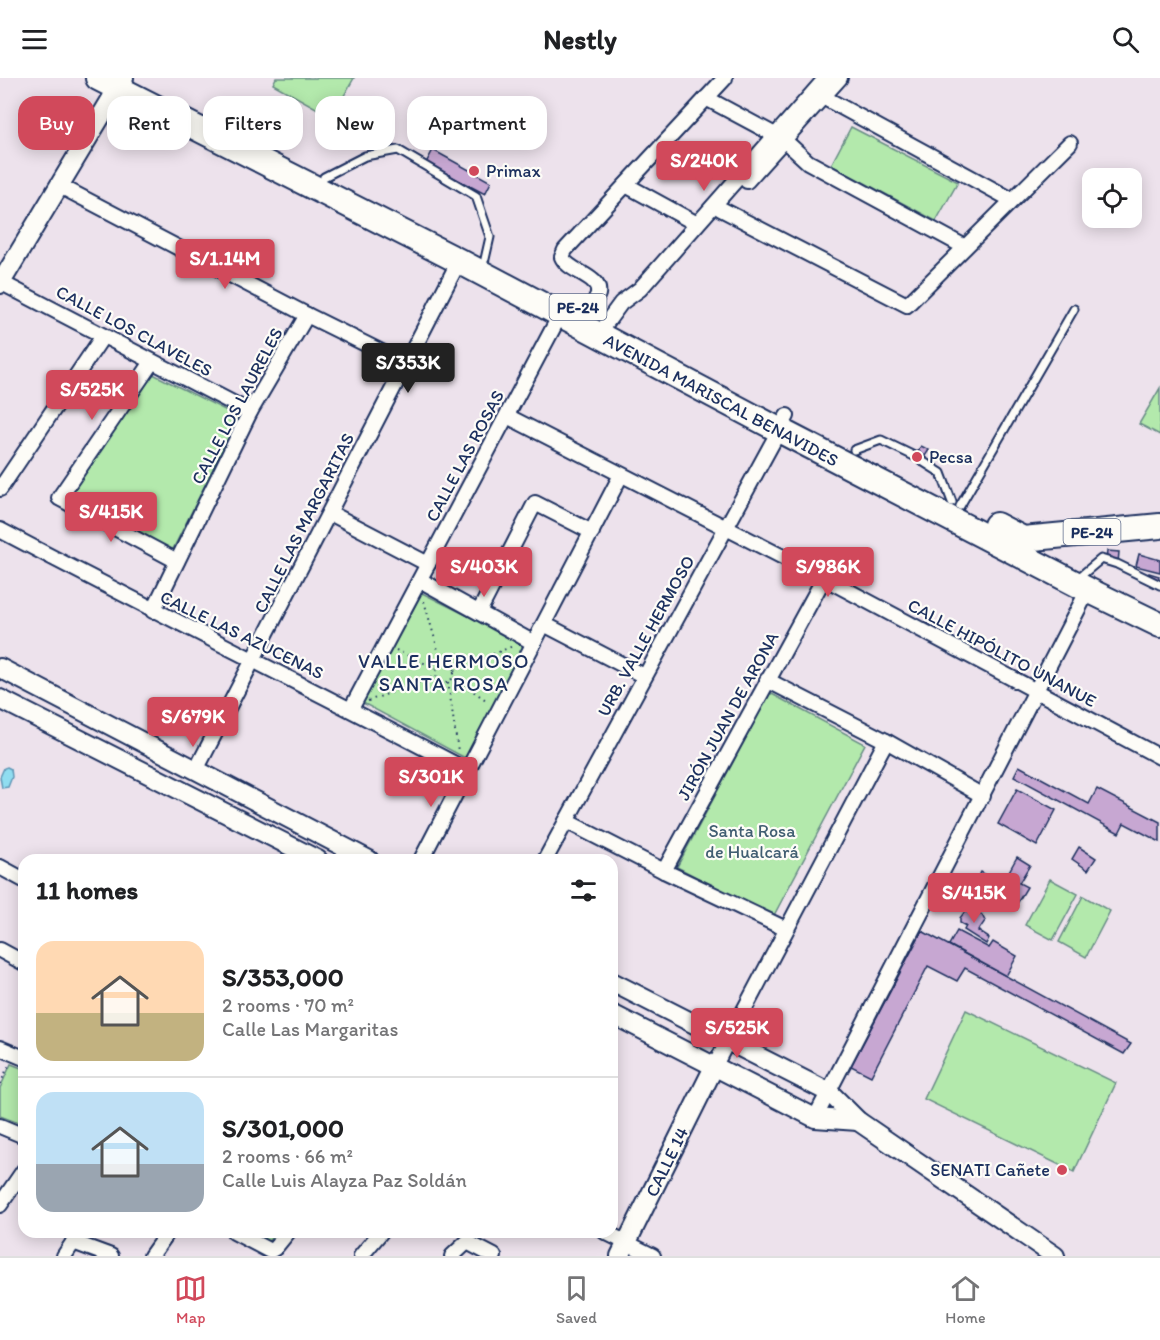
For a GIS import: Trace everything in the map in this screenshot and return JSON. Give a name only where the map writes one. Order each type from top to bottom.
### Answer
[{"type":"highway","name":"AVENIDA MARISCAL BENAVIDES","points":[[117,81],[324,177],[597,317],[783,423],[1081,586]]},
{"type":"highway","name":"AVENIDA MARISCAL BENAVIDES","points":[[117,81],[560,315],[783,423],[854,450],[1023,538],[1050,537]]},
{"type":"highway","name":"PE-24","points":[[1050,537],[1160,525]]},
{"type":"highway","points":[[1044,567],[1046,545],[1050,537]]},
{"type":"highway","name":"PE-24","points":[[1081,586],[1160,625]]},
{"type":"street","points":[[725,78],[565,250],[562,257],[567,266],[590,278],[597,288],[597,317],[616,308],[640,289],[697,224],[840,78]]},
{"type":"street","points":[[681,242],[692,238],[721,209],[826,78]]},
{"type":"street","points":[[0,283],[60,186],[117,81]]},
{"type":"street","points":[[823,97],[1012,200]]},
{"type":"street","points":[[706,98],[779,138],[808,162],[965,247]]},
{"type":"street","points":[[721,209],[907,305],[1070,142]]},
{"type":"street","points":[[626,185],[697,224]]},
{"type":"street","points":[[60,186],[406,364]]},
{"type":"street","name":"CALLE LAS MARGARITAS","points":[[196,770],[459,261]]},
{"type":"street","name":"CALLE LOS CLAVELES","points":[[0,283],[249,412]]},
{"type":"street","name":"CALLE LOS LAURELES","points":[[153,611],[249,412],[307,315]]},
{"type":"street","name":"CALLE LAS ROSAS","points":[[351,709],[560,315]]},
{"type":"street","points":[[0,489],[103,336]]},
{"type":"street","points":[[152,362],[59,498],[177,561]]},
{"type":"street","name":"CALLE HIPÓLITO UNANUE","points":[[507,416],[824,578],[1160,757]]},
{"type":"street","name":"URB. VALLE HERMOSO","points":[[548,854],[783,423]]},
{"type":"street","points":[[424,854],[621,475]]},
{"type":"street","points":[[478,612],[536,503],[592,532]]},
{"type":"street","points":[[330,513],[428,564]]},
{"type":"street","name":"CALLE LAS AZUCENAS","points":[[0,530],[153,611],[351,709],[468,771]]},
{"type":"street","name":"JIRÓN JUAN DE ARONA","points":[[664,871],[824,578]]},
{"type":"street","points":[[420,580],[534,643]]},
{"type":"street","points":[[815,1118],[830,1093],[1036,692],[1081,586]]},
{"type":"street","points":[[544,624],[644,676]]},
{"type":"street","points":[[0,668],[358,854]]},
{"type":"street","points":[[767,680],[886,741],[983,796]]},
{"type":"street","points":[[0,699],[308,854]]},
{"type":"street","points":[[714,1067],[886,741]]},
{"type":"street","points":[[566,821],[786,929]]},
{"type":"street","points":[[315,854],[322,835]]},
{"type":"street","points":[[0,867],[18,877]]},
{"type":"street","points":[[0,950],[18,960]]},
{"type":"street","points":[[618,985],[830,1093],[858,1121],[1055,1256]]},
{"type":"street","points":[[618,1017],[815,1118],[858,1121]]},
{"type":"street","points":[[0,1048],[18,1056]]},
{"type":"street","name":"CALLE 14","points":[[623,1249],[714,1067]]},
{"type":"street","points":[[0,1126],[18,1134]]},
{"type":"street","points":[[0,1205],[18,1179]]},
{"type":"street","points":[[64,1256],[75,1238]]},
{"type":"street","points":[[78,1238],[111,1256]]},
{"type":"street","points":[[150,1256],[164,1238]]},
{"type":"street","points":[[245,1238],[270,1251],[283,1238]]},
{"type":"street","points":[[361,1256],[376,1238]]},
{"type":"street","points":[[611,1238],[623,1249],[653,1256]]},
{"type":"street","points":[[452,1256],[467,1242],[494,1256]]},
{"type":"lane","points":[[324,177],[365,156],[398,150],[476,196],[490,237],[485,259]]},
{"type":"lane","points":[[956,504],[1074,309]]},
{"type":"lane","points":[[854,450],[881,440],[919,459],[941,473],[956,504]]},
{"type":"lane","points":[[1081,586],[1101,559],[1160,585]]},
{"type":"path","points":[[422,597],[442,664]]},
{"type":"path","points":[[454,670],[515,646]]},
{"type":"path","points":[[394,650],[437,669]]},
{"type":"path","points":[[442,664],[437,669],[436,676],[441,682],[448,682],[454,678]]},
{"type":"path","points":[[442,664],[450,665],[454,670],[454,678]]},
{"type":"path","points":[[365,702],[436,676]]},
{"type":"path","points":[[454,678],[486,700]]},
{"type":"path","points":[[448,682],[458,752]]},
{"type":"path","points":[[0,1084],[18,1057]]},
{"type":"green space","points":[[276,78],[354,78],[344,96],[315,96],[315,107],[303,101],[303,96],[294,96],[273,84]]},
{"type":"green space","points":[[851,127],[958,182],[936,221],[831,165]]},
{"type":"green space","points":[[151,373],[239,417],[172,551],[69,497]]},
{"type":"green space","points":[[1160,388],[1160,435],[1139,424]]},
{"type":"green space","points":[[422,593],[526,645],[467,759],[363,703]]},
{"type":"green space","name":"Santa Rosa de Hualcará","points":[[770,693],[865,744],[773,917],[677,867]]},
{"type":"green space","points":[[1050,879],[1078,894],[1053,940],[1025,925]]},
{"type":"green space","points":[[1083,896],[1110,911],[1086,957],[1059,942]]},
{"type":"green space","points":[[966,1010],[1116,1083],[1074,1172],[924,1099]]},
{"type":"green space","points":[[11,1064],[18,1067],[18,1123],[0,1116],[0,1088]]},
{"type":"green space","points":[[258,1238],[271,1238],[268,1241]]},
{"type":"water","points":[[4,768],[11,769],[12,777],[8,787],[2,788],[0,777]]},
{"type":"building","points":[[433,150],[491,182],[485,194],[426,163]]},
{"type":"building","points":[[921,446],[929,450],[925,456],[918,451]]},
{"type":"building","points":[[1107,551],[1119,552],[1118,563],[1106,562]]},
{"type":"building","points":[[1139,554],[1160,560],[1160,572],[1136,566]]},
{"type":"building","points":[[1149,573],[1159,576],[1158,585],[1147,582]]},
{"type":"building","points":[[1019,766],[1089,804],[1097,789],[1160,822],[1160,842],[1124,823],[1119,833],[1014,776]]},
{"type":"building","points":[[1017,789],[1056,810],[1037,846],[998,824]]},
{"type":"building","points":[[1079,847],[1096,858],[1088,870],[1072,859]]},
{"type":"building","points":[[1017,857],[1030,865],[1019,883],[1027,887],[1018,902],[994,888],[987,900],[971,891],[981,872],[998,882],[1003,873],[1007,875]]},
{"type":"building","points":[[970,908],[982,915],[985,921],[978,931],[989,938],[986,944],[964,930],[966,926],[960,923],[960,918]]},
{"type":"building","points":[[922,931],[1131,1044],[1124,1054],[965,968],[957,981],[928,966],[871,1076],[851,1066]]},
{"type":"building","points":[[957,931],[989,948],[993,942],[1017,956],[1006,976],[949,945]]},
{"type":"place","name":"Primax","points":[[474,171]]},
{"type":"place","name":"Pecsa","points":[[917,457]]},
{"type":"place","name":"SENATI Cañete","points":[[1062,1170]]},
{"type":"district","name":"VALLE HERMOSO SANTA ROSA","points":[[444,672]]}]
